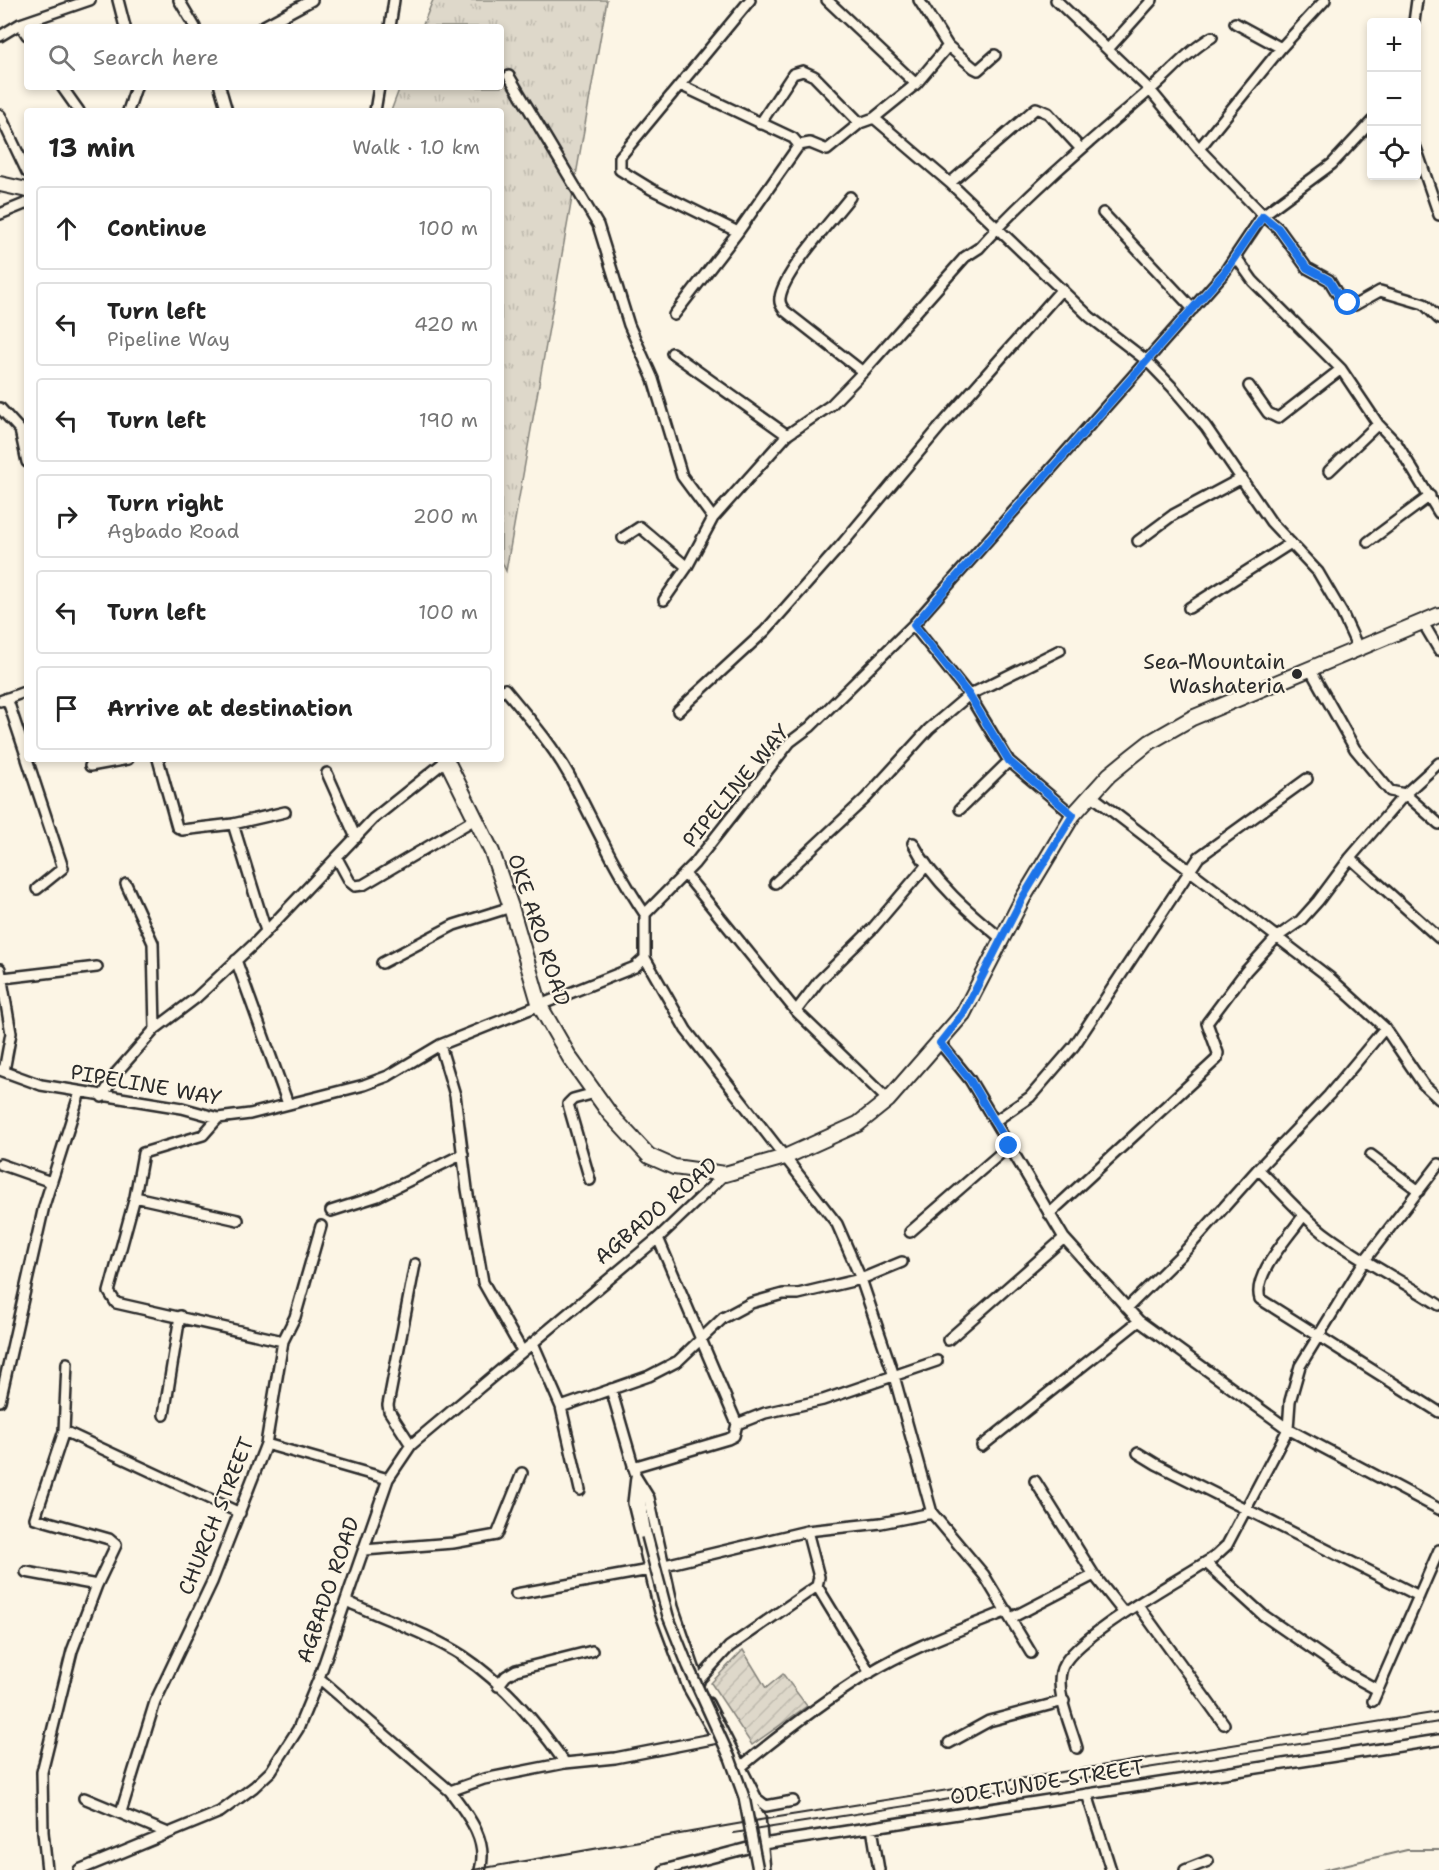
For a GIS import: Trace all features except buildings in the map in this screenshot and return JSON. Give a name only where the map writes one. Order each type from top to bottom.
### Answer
[{"type":"main road","points":[[0,184],[24,189]]},
{"type":"main road","name":"AGBADO ROAD","points":[[725,1174],[785,1157],[865,1121],[888,1100],[963,1014],[1003,940],[1023,897],[1073,815],[1116,769],[1150,742],[1192,718],[1439,615]]},
{"type":"main road","name":"OKE ARO ROAD","points":[[448,762],[492,852],[547,1023],[595,1093],[634,1142],[649,1156],[674,1167],[725,1174]]},
{"type":"street","points":[[0,36],[20,24],[90,0]]},
{"type":"street","points":[[118,0],[124,24]]},
{"type":"street","points":[[179,0],[193,24]]},
{"type":"street","points":[[268,24],[312,0]]},
{"type":"street","points":[[390,24],[394,0]]},
{"type":"street","points":[[738,232],[651,189],[620,170],[620,157],[750,0]]},
{"type":"street","points":[[827,0],[916,84]]},
{"type":"street","points":[[919,0],[948,46],[978,70],[995,55]]},
{"type":"street","points":[[1056,0],[1150,90],[1199,149],[1263,216],[1278,228],[1307,268],[1329,280],[1338,295],[1348,303],[1355,305],[1380,291],[1424,304],[1439,319]]},
{"type":"street","points":[[1108,48],[1152,0]]},
{"type":"street","points":[[1199,149],[1281,48],[1324,0]]},
{"type":"street","points":[[1415,18],[1417,0]]},
{"type":"street","points":[[1235,23],[1281,48]]},
{"type":"street","points":[[20,24],[24,30]]},
{"type":"street","points":[[664,600],[687,567],[713,518],[787,435],[831,405],[965,257],[979,248],[1081,149],[1150,90],[1193,48],[1212,37]]},
{"type":"street","points":[[674,315],[738,232],[799,145],[810,143],[827,150],[860,123],[874,118],[916,84],[948,46]]},
{"type":"street","points":[[760,124],[793,74],[803,71],[814,76],[860,123]]},
{"type":"street","points":[[509,76],[598,225],[629,325],[652,379],[682,477],[713,518]]},
{"type":"street","points":[[680,85],[793,138],[799,145]]},
{"type":"street","points":[[64,90],[77,108]]},
{"type":"street","points":[[129,108],[135,90]]},
{"type":"street","points":[[221,90],[226,108]]},
{"type":"street","points":[[376,108],[378,90]]},
{"type":"street","points":[[950,183],[1036,108],[1048,113],[1081,149]]},
{"type":"street","points":[[0,115],[24,166]]},
{"type":"street","points":[[874,118],[950,183],[1090,316],[1147,361],[1206,427],[1271,522],[1318,573],[1342,613],[1359,650]]},
{"type":"street","name":"PIPELINE WAY","points":[[645,914],[685,874],[790,742],[810,727],[914,625],[1193,309],[1236,257],[1263,216],[1332,164],[1367,126]]},
{"type":"street","points":[[1421,163],[1439,215]]},
{"type":"street","points":[[850,197],[809,248],[786,283],[780,303],[786,311],[863,372]]},
{"type":"street","points":[[0,214],[24,203]]},
{"type":"street","points":[[1103,213],[1193,309]]},
{"type":"street","points":[[1236,257],[1253,281],[1341,369],[1378,424],[1397,444],[1439,511]]},
{"type":"street","points":[[678,711],[765,631],[1062,289]]},
{"type":"street","points":[[672,353],[787,435]]},
{"type":"street","points":[[1249,386],[1268,413],[1278,418],[1341,369]]},
{"type":"street","points":[[0,408],[20,430],[24,448]]},
{"type":"street","points":[[1329,471],[1378,424]]},
{"type":"street","points":[[1138,541],[1173,515],[1242,478]]},
{"type":"street","points":[[1368,542],[1430,496]]},
{"type":"street","points":[[623,538],[636,528],[644,528],[687,567]]},
{"type":"street","points":[[1190,608],[1291,543]]},
{"type":"street","points":[[1423,623],[1439,650]]},
{"type":"street","points":[[914,625],[969,695],[1009,761],[1073,815]]},
{"type":"street","points":[[775,883],[866,798],[929,729],[969,695],[1060,650]]},
{"type":"street","points":[[1310,669],[1355,749],[1390,791],[1405,794],[1439,824]]},
{"type":"street","points":[[504,690],[539,729],[562,764],[623,883],[645,914],[645,958],[686,1030],[837,1224],[861,1279],[894,1377],[932,1513],[984,1575],[1031,1653]]},
{"type":"street","points":[[24,692],[4,700],[24,750]]},
{"type":"street","points":[[960,809],[1009,761]]},
{"type":"street","points":[[28,762],[63,868],[38,889]]},
{"type":"street","points":[[90,766],[112,762]]},
{"type":"street","points":[[159,762],[177,827],[182,830],[233,824],[285,812]]},
{"type":"street","points":[[102,1096],[117,1072],[155,1029],[196,998],[236,960],[394,799],[444,762]]},
{"type":"street","points":[[1049,1214],[1217,1059],[1218,1053],[1207,1023],[1246,971],[1277,938],[1300,921],[1318,902],[1350,858],[1405,794],[1439,763]]},
{"type":"street","points":[[327,773],[356,838]]},
{"type":"street","points":[[995,1121],[1030,1097],[1074,1046],[1205,852],[1307,779]]},
{"type":"street","points":[[1091,795],[1329,977],[1384,1028],[1423,1084],[1439,1099]]},
{"type":"street","points":[[337,858],[350,882],[356,886],[363,885],[475,819]]},
{"type":"street","points":[[233,824],[266,931]]},
{"type":"street","points":[[913,843],[925,867],[976,918],[1003,940]]},
{"type":"street","points":[[1350,858],[1439,938]]},
{"type":"street","points":[[796,1011],[819,981],[873,928],[925,867]]},
{"type":"street","points":[[685,874],[796,1011],[888,1100]]},
{"type":"street","points":[[126,884],[153,943],[155,1029]]},
{"type":"street","points":[[382,963],[454,925],[511,908]]},
{"type":"street","name":"PIPELINE WAY","points":[[2,1070],[26,1081],[175,1107],[218,1118],[336,1094],[380,1079],[440,1045],[540,1006],[583,986],[628,970],[645,958]]},
{"type":"street","points":[[236,960],[288,1104]]},
{"type":"street","points":[[2,1070],[11,1033],[1,974],[97,967]]},
{"type":"street","points":[[1127,1308],[1186,1250],[1258,1169],[1329,1095],[1384,1028]]},
{"type":"street","points":[[940,1043],[970,1080],[1064,1238],[1139,1321],[1288,1429],[1439,1509]]},
{"type":"street","points":[[440,1045],[455,1095],[483,1282],[522,1351]]},
{"type":"street","points":[[0,1401],[51,1182],[80,1092]]},
{"type":"street","points":[[590,1180],[568,1104],[573,1099],[595,1093]]},
{"type":"street","points":[[218,1118],[203,1135],[143,1153],[135,1197],[109,1292],[111,1299],[116,1303],[283,1341]]},
{"type":"street","points":[[910,1233],[1009,1146]]},
{"type":"street","points":[[330,1211],[378,1196],[463,1154]]},
{"type":"street","points":[[1371,1155],[1419,1191]]},
{"type":"street","points":[[0,1164],[51,1182]]},
{"type":"street","points":[[1077,1748],[1064,1701],[1060,1675],[1067,1657],[1124,1613],[1206,1563],[1227,1545],[1248,1509],[1288,1429],[1294,1382],[1317,1337],[1365,1260],[1439,1164]]},
{"type":"street","points":[[1258,1169],[1293,1202],[1304,1216],[1330,1238],[1439,1305]]},
{"type":"street","name":"AGBADO ROAD","points":[[79,1870],[220,1812],[255,1787],[271,1771],[298,1729],[320,1678],[388,1479],[411,1445],[658,1238],[725,1174]]},
{"type":"street","points":[[135,1197],[238,1220]]},
{"type":"street","points":[[1304,1216],[1261,1276],[1257,1289],[1260,1299],[1439,1412]]},
{"type":"street","name":"CHURCH STREET","points":[[121,1812],[155,1702],[212,1582],[266,1444],[283,1341],[295,1317],[321,1226]]},
{"type":"street","points":[[633,1467],[728,1439],[734,1436],[737,1424],[700,1342],[658,1238]]},
{"type":"street","points":[[948,1340],[1064,1238]]},
{"type":"street","points":[[561,1407],[650,1376],[678,1361],[723,1318],[751,1303],[783,1294],[798,1294],[861,1279],[902,1262]]},
{"type":"street","points":[[411,1445],[388,1405],[415,1264]]},
{"type":"street","points":[[164,1414],[180,1316]]},
{"type":"street","points":[[982,1446],[1139,1321]]},
{"type":"street","points":[[533,1343],[561,1407],[580,1490]]},
{"type":"street","points":[[737,1424],[765,1413],[823,1400],[937,1361]]},
{"type":"street","points":[[47,1870],[43,1832],[42,1772],[72,1651],[96,1585],[115,1551],[114,1540],[35,1518],[64,1431],[67,1363]]},
{"type":"street","points":[[611,1389],[636,1477],[647,1536],[668,1616],[730,1758],[744,1797],[758,1870]]},
{"type":"street","points":[[64,1431],[240,1513]]},
{"type":"street","points":[[266,1444],[388,1479]]},
{"type":"street","points":[[1138,1453],[1419,1596]]},
{"type":"street","points":[[364,1550],[489,1539],[497,1535],[522,1473]]},
{"type":"street","points":[[636,1477],[649,1498],[673,1607],[698,1681],[757,1799],[766,1806],[793,1802]]},
{"type":"street","points":[[636,1477],[633,1503],[649,1570],[675,1658],[752,1808],[760,1816],[765,1870]]},
{"type":"street","points":[[1035,1481],[1094,1575],[1124,1613]]},
{"type":"street","points":[[665,1566],[807,1531],[881,1523],[932,1513]]},
{"type":"street","points":[[698,1681],[729,1647],[817,1586],[819,1577],[807,1531]]},
{"type":"street","points":[[1373,1701],[1439,1550]]},
{"type":"street","points":[[1206,1563],[1263,1615],[1310,1649],[1378,1690]]},
{"type":"street","points":[[516,1594],[649,1570]]},
{"type":"street","points":[[26,1572],[96,1585]]},
{"type":"street","points":[[742,1766],[787,1728],[870,1672],[921,1647],[1009,1614],[1094,1575]]},
{"type":"street","points":[[817,1586],[870,1672]]},
{"type":"street","points":[[346,1601],[438,1642],[464,1657],[498,1686],[541,1730],[565,1763]]},
{"type":"street","points":[[1138,1605],[1224,1724]]},
{"type":"street","points":[[498,1686],[506,1676],[516,1670],[592,1651]]},
{"type":"street","points":[[320,1678],[450,1791],[464,1810],[482,1843],[483,1857],[480,1870]]},
{"type":"street","points":[[950,1743],[989,1721],[1064,1701]]},
{"type":"street","points":[[450,1791],[484,1779],[565,1763],[615,1758],[717,1738]]},
{"type":"street","name":"ODETUNDE STREET","points":[[664,1870],[763,1844],[1439,1740]]},
{"type":"street","points":[[1087,1794],[1111,1870]]},
{"type":"street","points":[[84,1798],[168,1833]]},
{"type":"street","points":[[872,1828],[879,1870]]},
{"type":"street","points":[[1185,1870],[1208,1861]]},
{"type":"green space","points":[[433,0],[607,0],[506,571],[504,567],[504,108],[392,108],[399,90],[504,90],[504,24],[423,24]]},
{"type":"green space","points":[[743,1650],[766,1688],[783,1674],[807,1706],[752,1745],[711,1683]]},
{"type":"waterway","points":[[1323,1870],[1407,1850],[1439,1850]]},
{"type":"railway","points":[[473,1870],[760,1820],[1439,1712]]},
{"type":"railway","points":[[734,1833],[1439,1722]]},
{"type":"place","name":"Sea-Mountain Washateria","points":[[1297,674]]},
{"type":"route","points":[[1009,1146],[970,1080],[940,1043],[963,1014],[1003,940],[1023,897],[1073,815],[1009,761],[969,695],[914,625],[1224,273],[1263,216],[1291,243],[1307,268],[1329,280],[1338,295],[1348,303]]}]
